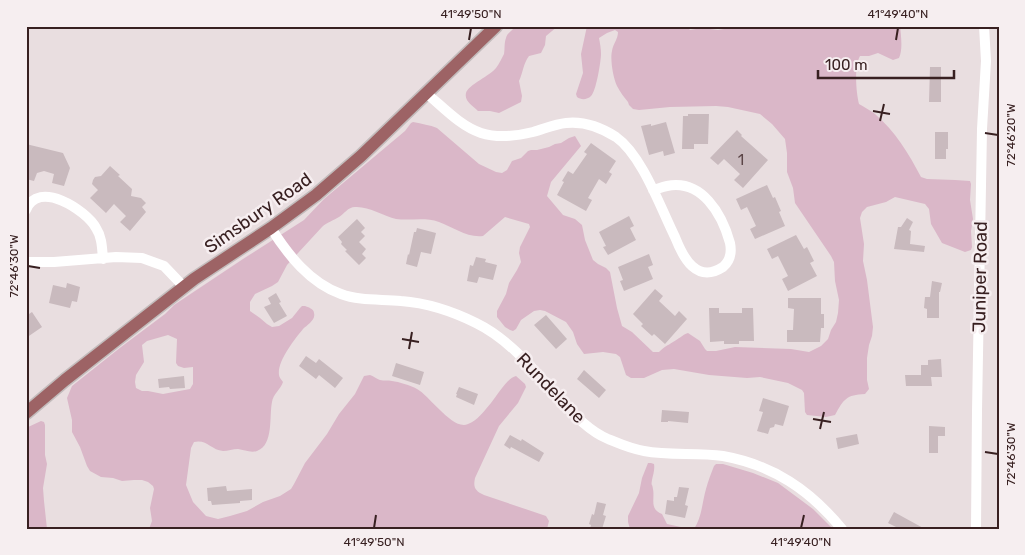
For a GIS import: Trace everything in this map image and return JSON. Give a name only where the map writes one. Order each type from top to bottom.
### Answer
[{"type":"main road","name":"Simsbury Road","points":[[26,413],[203,272],[271,228],[316,195],[361,156],[496,26]]},
{"type":"street","name":"Juniper Road","points":[[976,529],[982,130],[986,61],[984,26]]},
{"type":"street","points":[[426,93],[462,123],[482,133],[511,136],[567,123],[599,128],[616,137],[626,146],[641,167],[676,240],[690,264],[699,271],[708,273],[714,272],[727,263],[731,253],[730,241],[717,212],[708,200],[696,190],[684,186],[667,186],[653,190]]},
{"type":"street","points":[[26,210],[34,199],[45,197],[57,199],[71,205],[96,226],[100,234],[103,258]]},
{"type":"street","name":"Rundelane","points":[[271,228],[295,261],[308,274],[330,289],[356,297],[415,302],[439,308],[472,321],[500,337],[572,413],[586,426],[605,438],[645,452],[722,456],[762,467],[788,480],[813,498],[825,508],[842,529]]},
{"type":"street","points":[[26,262],[136,257],[156,262],[168,269],[184,287]]},
{"type":"shaded area","points":[[516,26],[558,26],[546,36],[545,45],[541,53],[529,56],[525,62],[519,81],[522,96],[521,102],[499,113],[478,111],[468,101],[466,93],[496,68],[504,54],[507,36]]},
{"type":"shaded area","points":[[587,26],[687,26],[690,30],[702,28],[718,30],[724,29],[725,26],[900,26],[901,47],[899,58],[893,60],[878,53],[860,56],[856,72],[859,104],[875,114],[895,135],[921,177],[927,179],[970,181],[973,219],[971,231],[972,247],[971,250],[965,252],[942,243],[931,224],[929,209],[925,204],[895,197],[886,202],[867,207],[862,212],[860,218],[864,244],[863,261],[873,327],[867,358],[869,389],[865,394],[854,395],[846,399],[835,415],[826,417],[807,415],[802,390],[788,383],[760,377],[747,378],[709,375],[674,369],[662,370],[644,378],[631,378],[626,375],[620,357],[616,354],[603,352],[584,354],[566,322],[545,311],[534,311],[521,320],[513,331],[505,327],[497,317],[497,311],[506,294],[509,283],[521,262],[520,247],[530,227],[529,224],[505,217],[483,236],[477,236],[466,234],[434,221],[396,219],[371,210],[353,207],[322,227],[287,265],[278,282],[255,294],[250,302],[250,311],[272,327],[279,326],[292,318],[302,306],[312,309],[314,316],[291,344],[281,363],[279,375],[283,382],[273,399],[270,430],[266,443],[262,448],[255,452],[238,449],[223,451],[215,449],[206,443],[194,442],[191,448],[186,485],[193,502],[206,516],[218,519],[247,511],[291,489],[305,463],[355,394],[364,376],[370,375],[380,380],[398,382],[414,388],[449,418],[462,425],[471,423],[478,418],[506,384],[516,376],[526,387],[518,403],[499,426],[474,484],[477,490],[484,495],[546,516],[549,521],[547,529],[149,529],[152,521],[150,508],[153,486],[142,480],[122,481],[101,477],[90,471],[72,432],[72,420],[67,398],[72,386],[174,305],[304,220],[324,199],[405,131],[413,122],[437,128],[479,164],[502,173],[507,170],[512,161],[521,158],[528,151],[549,147],[575,136],[581,146],[551,182],[547,196],[563,215],[575,219],[582,225],[585,240],[593,260],[610,272],[622,326],[632,332],[653,352],[659,352],[688,333],[700,341],[707,351],[735,347],[791,349],[809,352],[821,346],[828,339],[838,313],[839,300],[834,262],[795,203],[793,188],[787,172],[785,139],[760,114],[728,107],[633,109],[618,88],[613,74],[611,54],[618,32],[615,30],[599,38],[601,58],[595,89],[586,99],[579,98],[576,94],[583,73],[581,54]],"holes":[[[168,335],[177,339],[176,363],[184,368],[193,367],[193,384],[190,389],[163,394],[142,391],[136,388],[136,375],[144,362],[142,345],[147,341]]]},
{"type":"shaded area","points":[[41,421],[45,425],[45,455],[47,464],[43,488],[47,529],[26,529],[26,428]]},
{"type":"shaded area","points":[[648,463],[654,464],[652,484],[655,509],[662,514],[667,524],[690,529],[630,529],[628,516],[639,493]]},
{"type":"shaded area","points":[[716,464],[723,464],[753,473],[778,483],[813,509],[833,529],[694,529],[700,515],[709,480]]},
{"type":"building","points":[[930,67],[941,67],[941,102],[929,102]]},
{"type":"building","points":[[688,114],[709,114],[708,144],[694,144],[694,149],[682,149],[683,116],[688,116]]},
{"type":"building","points":[[666,122],[675,153],[664,156],[663,151],[649,155],[641,126],[651,124],[651,126]]},
{"type":"building","points":[[737,130],[741,136],[768,160],[743,188],[734,180],[740,174],[724,159],[718,165],[710,158]]},
{"type":"building","points":[[935,132],[948,132],[946,159],[935,159]]},
{"type":"building","points":[[591,143],[616,161],[609,172],[612,174],[606,184],[599,179],[588,198],[592,200],[586,211],[557,195],[568,171],[573,174],[587,154],[584,152]]},
{"type":"building","points":[[26,144],[63,153],[70,168],[64,186],[52,183],[54,174],[44,171],[37,173],[34,181],[26,179]]},
{"type":"building","points":[[110,166],[132,189],[131,196],[141,198],[146,203],[142,207],[146,212],[130,231],[120,222],[126,216],[114,204],[106,213],[90,198],[98,190],[92,184],[93,180],[95,177],[101,176]]},
{"type":"building","points":[[767,185],[773,198],[775,197],[785,226],[755,239],[750,229],[756,226],[747,207],[741,210],[736,199]]},
{"type":"building","points":[[629,216],[634,226],[630,228],[636,240],[608,255],[603,247],[606,246],[599,232]]},
{"type":"building","points":[[907,218],[913,222],[909,230],[911,231],[910,244],[925,246],[924,252],[894,249],[898,227],[901,227]]},
{"type":"building","points":[[357,219],[365,228],[361,232],[365,236],[359,242],[366,249],[362,254],[366,258],[359,265],[345,251],[347,250],[341,244],[342,242],[338,237]]},
{"type":"building","points":[[417,228],[436,233],[431,254],[421,252],[417,267],[406,264],[414,232],[416,232]]},
{"type":"building","points":[[796,235],[804,249],[807,247],[814,261],[810,263],[817,276],[788,291],[782,279],[788,276],[778,256],[772,259],[767,249]]},
{"type":"building","points":[[649,254],[653,265],[648,267],[653,279],[624,291],[620,281],[623,280],[618,267]]},
{"type":"building","points":[[476,257],[486,259],[485,262],[497,265],[493,280],[479,277],[477,283],[467,281],[470,265],[473,266]]},
{"type":"building","points":[[932,281],[942,283],[939,292],[939,318],[927,318],[927,309],[924,308],[925,297],[930,297]]},
{"type":"building","points":[[67,283],[80,287],[77,302],[72,301],[70,308],[49,303],[53,285],[66,288]]},
{"type":"building","points":[[655,289],[663,296],[659,301],[675,316],[679,311],[687,319],[665,344],[641,326],[643,324],[633,314]]},
{"type":"building","points":[[276,293],[281,302],[279,303],[287,316],[274,323],[264,307],[271,304],[268,298]]},
{"type":"building","points":[[788,298],[821,298],[821,314],[824,314],[824,328],[821,328],[820,342],[787,342],[787,330],[793,330],[794,309],[788,308]]},
{"type":"building","points":[[709,308],[719,308],[719,313],[742,313],[742,308],[753,308],[754,341],[739,341],[739,344],[724,344],[724,341],[710,342]]},
{"type":"building","points":[[32,312],[42,327],[26,338],[26,316]]},
{"type":"building","points":[[546,315],[567,339],[556,349],[534,325]]},
{"type":"building","points":[[306,356],[316,363],[319,359],[343,378],[335,388],[319,375],[316,379],[299,366]]},
{"type":"building","points":[[941,359],[942,377],[931,377],[932,386],[906,386],[905,375],[921,375],[921,365],[928,365],[928,360]]},
{"type":"building","points":[[396,363],[424,372],[420,385],[392,376]]},
{"type":"building","points":[[584,370],[606,390],[599,398],[577,379]]},
{"type":"building","points":[[184,376],[185,388],[159,388],[158,379]]},
{"type":"building","points":[[459,387],[478,394],[474,405],[456,397]]},
{"type":"building","points":[[763,398],[789,406],[783,426],[775,424],[774,427],[770,428],[768,434],[757,431],[763,412],[759,411]]},
{"type":"building","points":[[662,410],[689,412],[688,423],[661,422]]},
{"type":"building","points":[[929,426],[945,427],[945,436],[938,436],[938,453],[929,453]]},
{"type":"building","points":[[857,434],[859,444],[838,449],[836,438]]},
{"type":"building","points":[[510,435],[521,441],[522,439],[544,453],[539,462],[504,445]]},
{"type":"building","points":[[226,486],[227,491],[252,489],[252,500],[212,505],[211,501],[208,501],[207,488]]},
{"type":"building","points":[[679,487],[689,488],[685,505],[688,506],[685,518],[665,514],[667,500],[674,501]]},
{"type":"building","points":[[597,502],[606,504],[603,515],[606,516],[602,529],[590,529],[591,525],[589,524],[592,514],[594,515]]},
{"type":"building","points":[[894,512],[925,529],[900,529],[888,523]]}]
